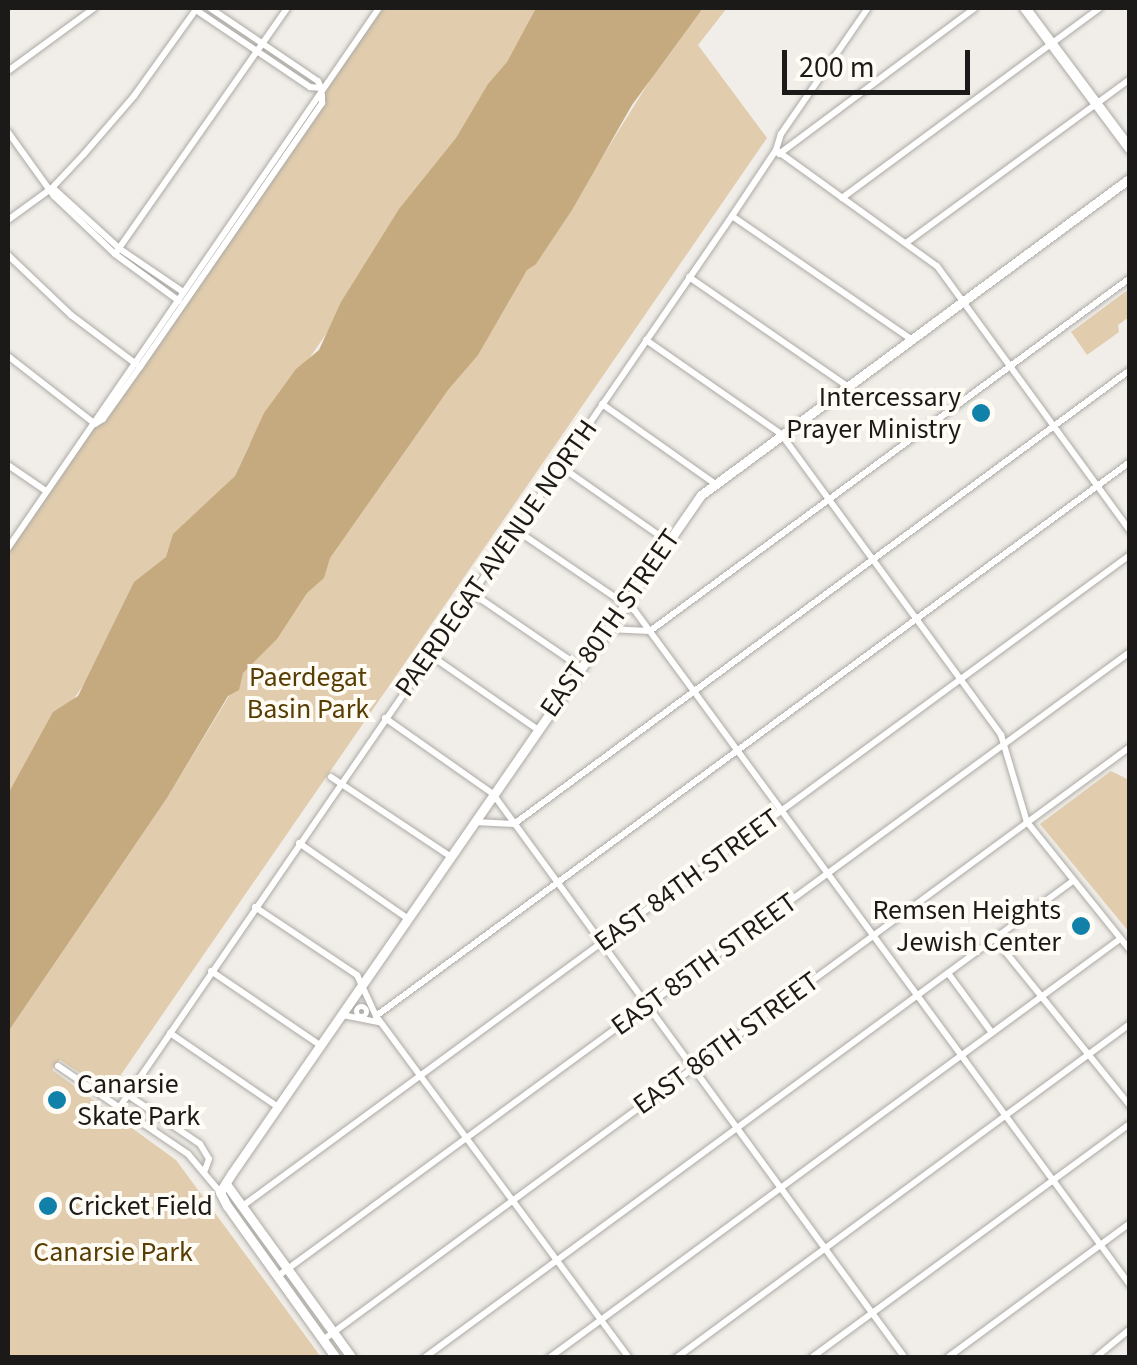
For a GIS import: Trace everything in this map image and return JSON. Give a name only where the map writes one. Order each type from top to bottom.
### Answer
[{"type":"main road","points":[[1025,8],[1130,149]]},
{"type":"street","points":[[8,72],[94,8]]},
{"type":"street","points":[[8,220],[52,188],[134,96],[195,8],[322,91]]},
{"type":"street","points":[[210,8],[318,81],[322,91]]},
{"type":"street","points":[[118,252],[287,8]]},
{"type":"street","points":[[8,548],[181,302],[379,8]]},
{"type":"street","name":"PAERDEGAT AVENUE NORTH","points":[[119,1108],[777,152],[781,134],[868,8]]},
{"type":"street","points":[[975,8],[777,152],[937,266],[1130,531]]},
{"type":"street","points":[[842,198],[1100,8]]},
{"type":"street","points":[[906,242],[1130,78]]},
{"type":"street","points":[[8,132],[52,188],[61,191],[118,252],[181,302]]},
{"type":"street","name":"EAST 80TH STREET","points":[[223,1188],[692,505],[714,484],[1130,178]]},
{"type":"street","points":[[732,216],[911,339]]},
{"type":"street","points":[[118,252],[186,294]]},
{"type":"street","points":[[8,255],[71,315],[137,365]]},
{"type":"street","points":[[690,277],[847,386]]},
{"type":"street","points":[[607,629],[650,631],[1130,278]]},
{"type":"street","points":[[646,340],[781,434],[1006,742],[1028,822],[1130,950]]},
{"type":"street","points":[[8,356],[95,424]]},
{"type":"street","points":[[473,822],[514,824],[1130,370]]},
{"type":"street","points":[[602,404],[714,484]]},
{"type":"street","points":[[341,1015],[379,1019],[557,883],[1130,462]]},
{"type":"street","points":[[8,465],[46,491]]},
{"type":"street","points":[[560,466],[667,540]]},
{"type":"street","points":[[516,530],[624,603],[650,631],[1130,1286]]},
{"type":"street","name":"EAST 84TH STREET","points":[[244,1205],[1130,555]]},
{"type":"street","points":[[472,593],[580,667]]},
{"type":"street","name":"EAST 85TH STREET","points":[[278,1276],[1130,652]]},
{"type":"street","points":[[430,655],[537,729]]},
{"type":"street","points":[[385,718],[493,794],[905,1358]]},
{"type":"street","name":"EAST 86TH STREET","points":[[323,1340],[1130,747]]},
{"type":"street","points":[[331,777],[450,856]]},
{"type":"street","points":[[299,843],[407,918]]},
{"type":"street","points":[[424,1358],[1073,881]]},
{"type":"street","points":[[255,907],[357,975],[379,1019],[629,1358]]},
{"type":"street","points":[[994,938],[1130,1106]]},
{"type":"street","points":[[549,1358],[1120,938]]},
{"type":"street","points":[[211,971],[320,1045]]},
{"type":"street","points":[[948,973],[992,1033]]},
{"type":"street","points":[[676,1358],[1130,1024]]},
{"type":"street","points":[[170,1033],[278,1106]]},
{"type":"street","points":[[58,1066],[206,1170],[244,1205],[352,1358]]},
{"type":"street","points":[[128,1095],[200,1144],[209,1159],[206,1170]]},
{"type":"street","points":[[812,1358],[1130,1124]]},
{"type":"street","points":[[223,1188],[336,1358]]},
{"type":"street","points":[[947,1358],[1130,1223]]},
{"type":"street","points":[[1096,1358],[1130,1328]]},
{"type":"green space","points":[[377,8],[536,8],[529,21],[539,28],[249,445],[235,476],[211,501],[8,794],[8,548]]},
{"type":"green space","name":"Paerdegat Basin Park","points":[[703,8],[727,8],[698,45],[767,138],[109,1092],[60,1060],[52,1070],[176,1160],[321,1357],[8,1358],[8,1032],[167,798],[243,673],[596,167],[675,40]]},
{"type":"green space","points":[[1129,289],[1129,317],[1118,325],[1119,332],[1087,355],[1071,332]]},
{"type":"green space","points":[[1111,771],[1129,780],[1129,932],[1040,824]]},
{"type":"shaded area","points":[[536,8],[703,8],[632,105],[572,210],[536,264],[527,270],[478,355],[448,390],[330,558],[324,578],[307,593],[277,639],[243,673],[239,690],[228,696],[167,798],[8,1032],[8,794],[53,712],[78,696],[134,582],[166,557],[173,534],[235,476],[264,413],[296,369],[319,350],[341,302],[399,209],[456,138],[488,84],[507,62]]},
{"type":"place","name":"Intercessary Prayer Ministry","points":[[981,413]]},
{"type":"place","name":"Remsen Heights Jewish Center","points":[[1081,926]]},
{"type":"place","name":"Canarsie Skate Park","points":[[57,1100]]},
{"type":"place","name":"Cricket Field","points":[[48,1206]]},
{"type":"park label","name":"Canarsie Park","points":[[113,1252]]}]
